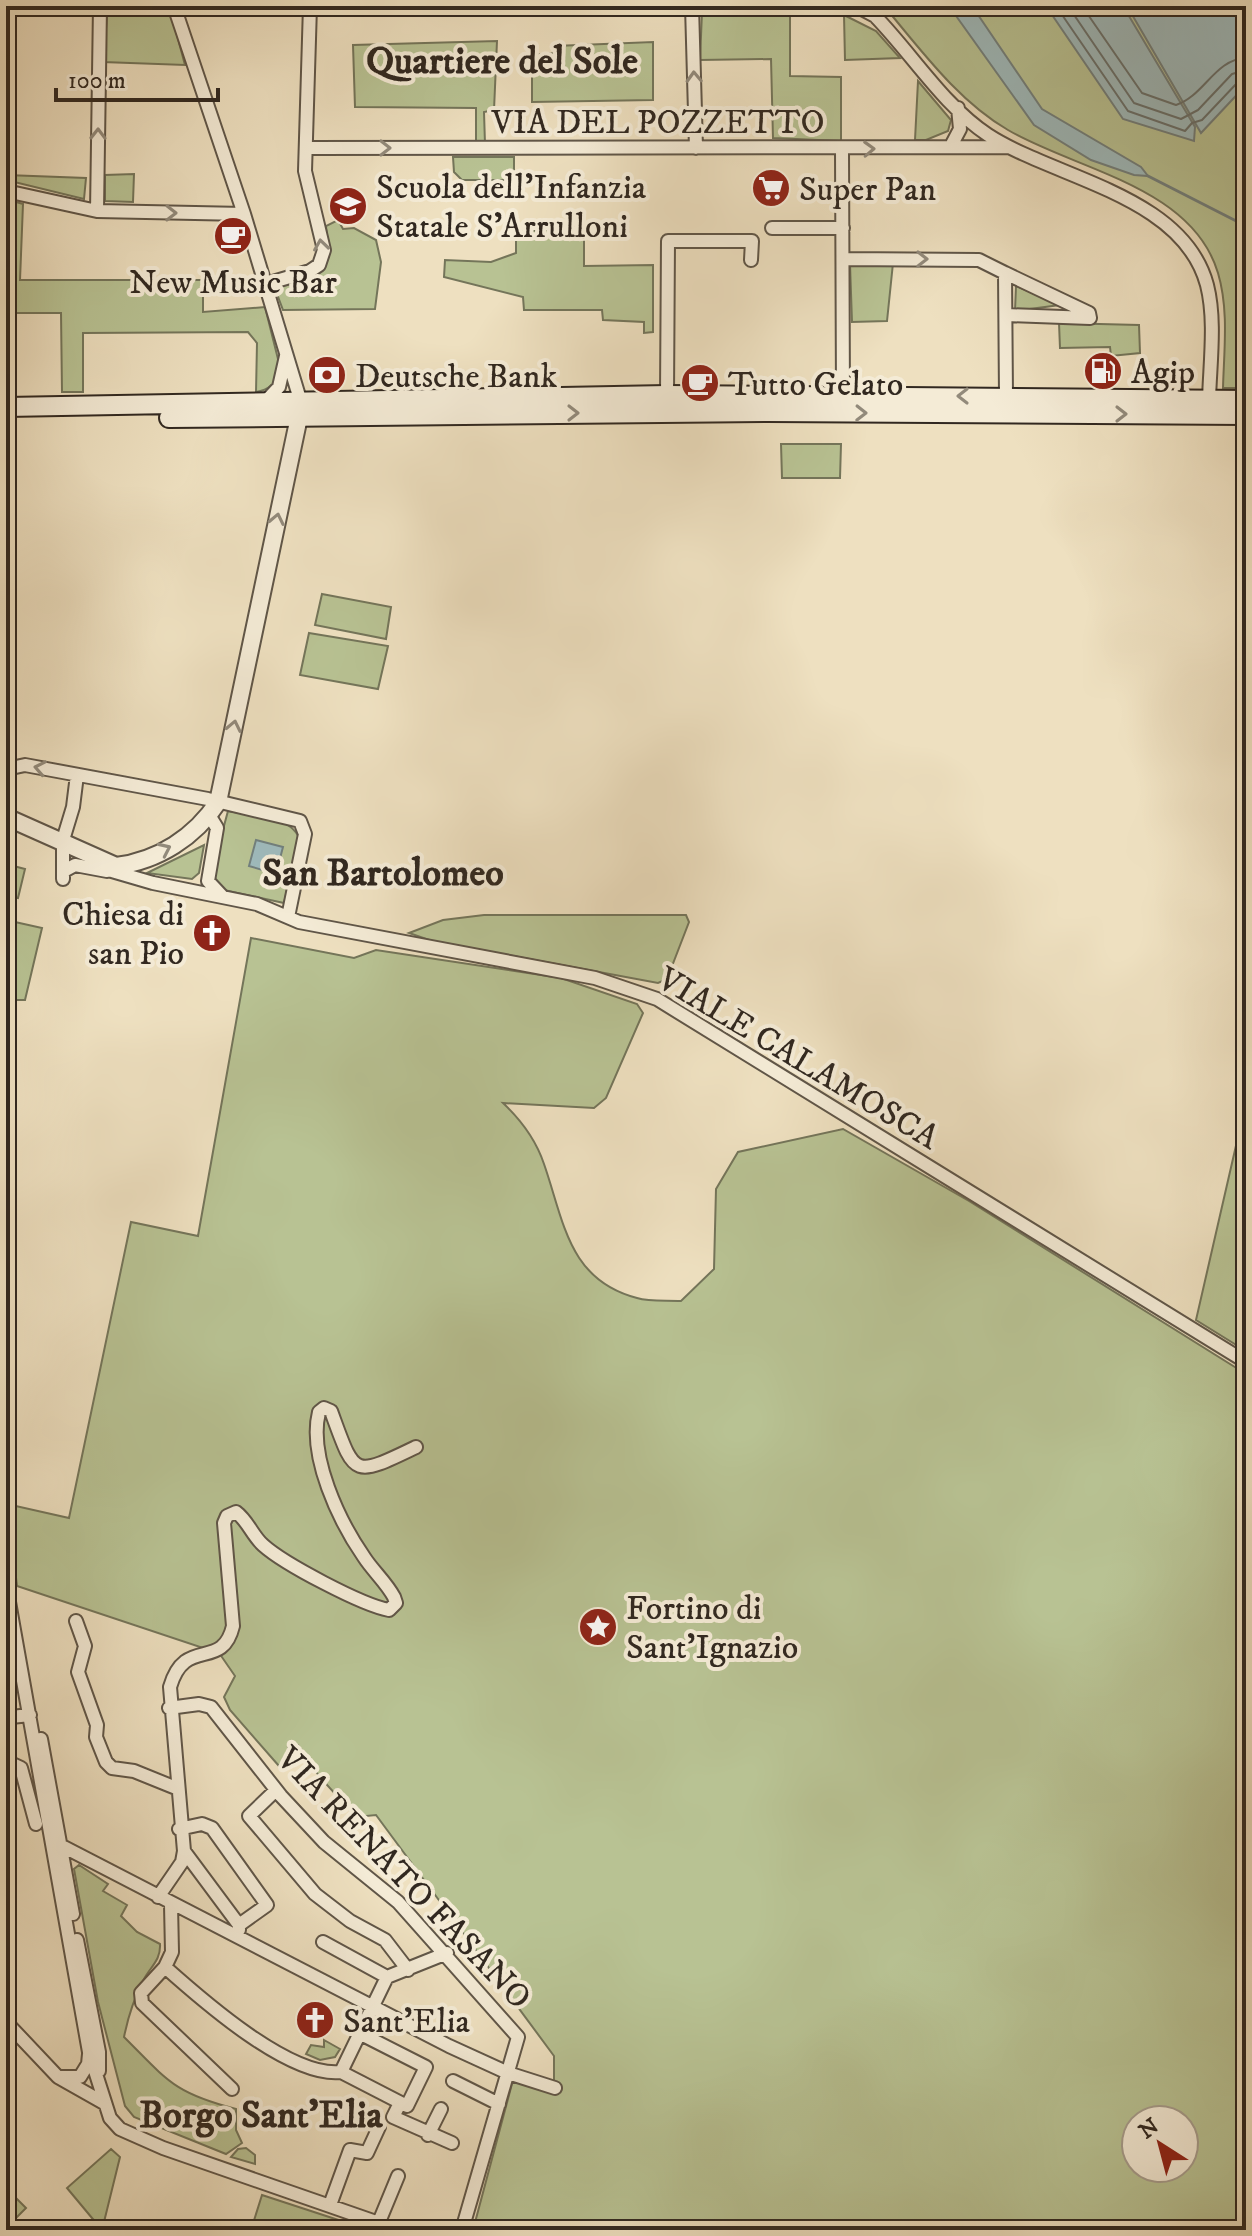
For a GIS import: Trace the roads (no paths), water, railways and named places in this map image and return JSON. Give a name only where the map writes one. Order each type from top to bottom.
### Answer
[{"type":"main road","points":[[6,419],[667,395],[1246,400]]},
{"type":"main road","points":[[6,407],[263,404],[301,410],[1246,415]]},
{"type":"street","points":[[97,211],[100,6]]},
{"type":"street","points":[[174,6],[284,341],[301,410],[213,809],[217,828],[208,881],[223,897]]},
{"type":"street","points":[[266,284],[310,271],[323,258],[324,250],[308,191],[310,6]]},
{"type":"street","points":[[692,6],[696,148]]},
{"type":"street","points":[[856,6],[875,16],[985,133],[1137,205],[1171,227],[1201,266],[1211,306],[1209,400]]},
{"type":"street","points":[[951,146],[960,129],[958,107]]},
{"type":"street","name":"VIA DEL POZZETTO","points":[[307,148],[842,150],[1009,147]]},
{"type":"street","points":[[842,150],[843,396]]},
{"type":"street","points":[[6,191],[97,211],[244,214]]},
{"type":"street","points":[[772,228],[843,228]]},
{"type":"street","points":[[667,395],[668,241],[752,241],[751,260]]},
{"type":"street","points":[[844,259],[979,260],[1089,313],[1090,318],[1007,315]]},
{"type":"street","points":[[1005,273],[1006,396]]},
{"type":"street","points":[[263,404],[279,387],[285,373],[284,341]]},
{"type":"street","points":[[6,773],[17,765],[77,775],[213,809],[293,819],[303,825],[305,834],[288,917]]},
{"type":"street","points":[[63,840],[73,807],[77,775]]},
{"type":"street","points":[[6,817],[63,840],[102,866],[116,866],[150,856],[185,839],[213,809]]},
{"type":"street","name":"VIALE CALAMOSCA","points":[[63,840],[63,875],[75,865],[102,866],[257,904],[312,925],[595,978],[657,999],[1246,1362]]},
{"type":"street","points":[[239,1931],[184,1851],[179,1829],[169,1708],[170,1687],[181,1663],[191,1655],[214,1653],[231,1637],[233,1626],[224,1523],[231,1513],[243,1517],[264,1546],[304,1573],[383,1609],[393,1607],[396,1603],[389,1587],[367,1562],[340,1517],[315,1444],[315,1427],[322,1409],[331,1411],[337,1433],[354,1462],[362,1467],[374,1469],[416,1447]]},
{"type":"street","points":[[6,1585],[99,2052],[99,2081]]},
{"type":"street","points":[[76,1621],[85,1646],[78,1672],[106,1762],[112,1768],[134,1771],[176,1788]]},
{"type":"street","points":[[6,1698],[8,1720],[32,1721]]},
{"type":"street","name":"VIA RENATO FASANO","points":[[169,1708],[199,1704],[211,1707],[276,1790],[324,1842],[398,1902],[447,1953],[518,2037],[462,2230]]},
{"type":"street","points":[[6,1761],[21,1768],[36,1824]]},
{"type":"street","points":[[276,1790],[249,1816],[315,1894],[350,1921],[385,1940],[408,1970]]},
{"type":"street","points":[[179,1829],[202,1824],[212,1828],[267,1905],[239,1931]]},
{"type":"street","points":[[57,1846],[171,1905],[239,1931],[375,2007],[508,2073],[555,2088]]},
{"type":"street","points":[[57,1846],[89,2052],[110,2118],[131,2135],[399,2230]]},
{"type":"street","points":[[158,1897],[182,1862],[184,1851]]},
{"type":"street","points":[[171,1905],[172,1952],[165,1967],[141,1993],[142,2003],[232,2089]]},
{"type":"street","points":[[323,1942],[387,1977]]},
{"type":"street","points":[[341,2072],[375,2007],[376,1994],[387,1977],[447,1953]]},
{"type":"street","points":[[165,1967],[256,2041],[324,2072],[341,2072],[407,2106],[426,2067],[361,2034]]},
{"type":"street","points":[[6,2022],[58,2077],[104,2103]]},
{"type":"street","points":[[58,2077],[80,2077],[88,2064],[89,2052]]},
{"type":"street","points":[[453,2081],[499,2104]]},
{"type":"street","points":[[400,2103],[393,2117],[452,2143]]},
{"type":"street","points":[[330,2205],[350,2150],[367,2153],[379,2127],[338,2108]]},
{"type":"street","points":[[428,2135],[441,2109]]},
{"type":"street","points":[[379,2222],[398,2176]]},
{"type":"water","points":[[949,6],[972,6],[1042,109],[1141,167],[1148,176],[1134,175],[1091,160],[1034,125]]},
{"type":"water","points":[[1046,6],[1123,6],[1195,127],[1194,141],[1123,119]]},
{"type":"water","points":[[1127,6],[1246,6],[1246,85],[1201,133]]},
{"type":"water","points":[[256,840],[283,847],[276,874],[249,866]]},
{"type":"waterway","points":[[1148,176],[1246,226]]},
{"type":"place","name":"Super Pan","points":[[771,188]]},
{"type":"place","name":"Scuola dell'Infanzia Statale S'Arrulloni","points":[[348,206]]},
{"type":"place","name":"New Music Bar","points":[[233,236]]},
{"type":"place","name":"Agip","points":[[1103,371]]},
{"type":"place","name":"Deutsche Bank","points":[[327,375]]},
{"type":"place","name":"Tutto Gelato","points":[[700,383]]},
{"type":"place","name":"Chiesa di san Pio","points":[[212,933]]},
{"type":"place","name":"Fortino di Sant'Ignazio","points":[[598,1627]]},
{"type":"place","name":"Sant'Elia","points":[[315,2020]]},
{"type":"district","name":"Quartiere del Sole","points":[[502,60]]},
{"type":"district","name":"San Bartolomeo","points":[[383,872]]},
{"type":"district","name":"Borgo Sant'Elia","points":[[261,2114]]}]
